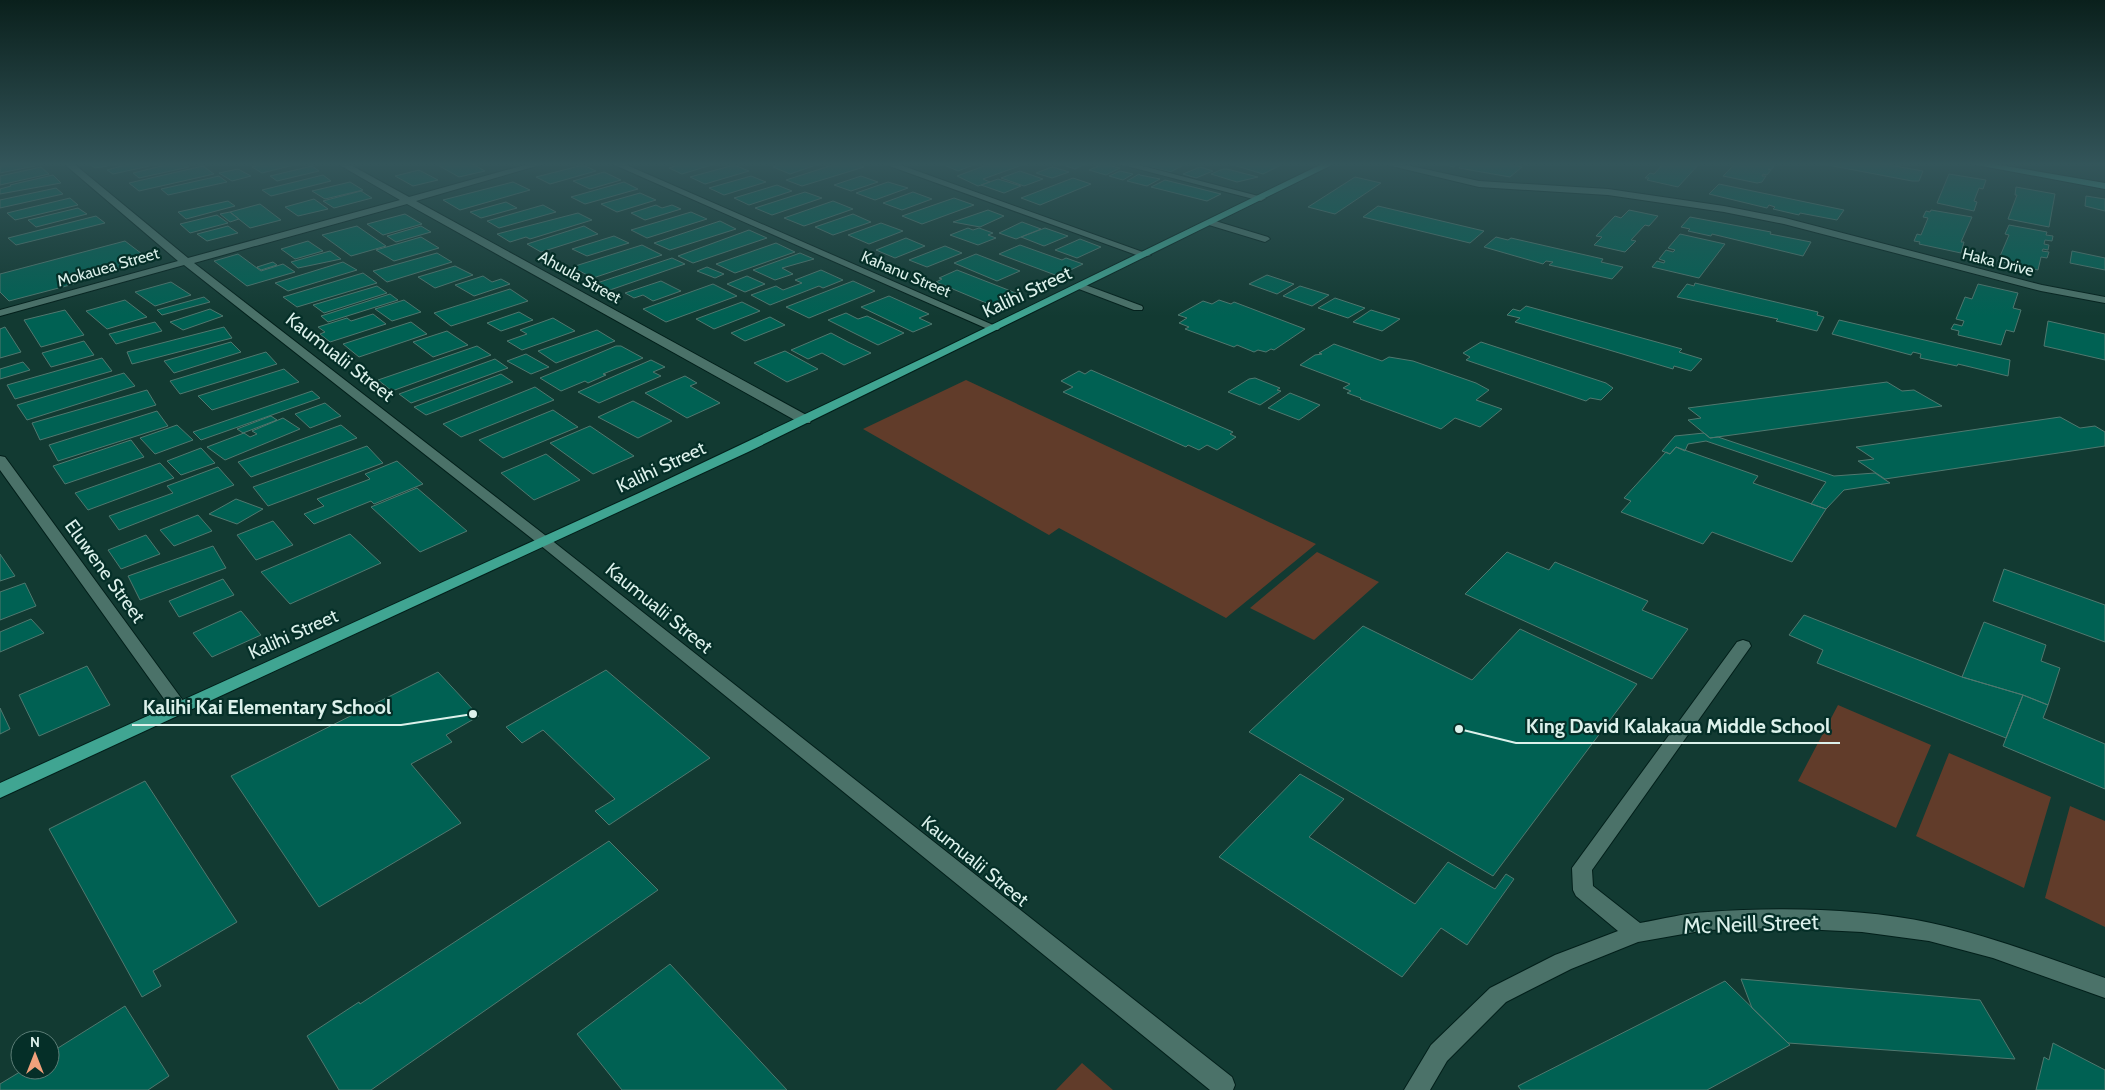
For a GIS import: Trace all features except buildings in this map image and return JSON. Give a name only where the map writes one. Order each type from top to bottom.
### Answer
[{"type":"main road","name":"Kalihi Street","points":[[0,790],[178,706],[545,542],[1083,287],[1230,214]]},
{"type":"street","name":"Kaumualii Street","points":[[128,214],[185,261],[545,542],[1223,1085]]},
{"type":"street","name":"Mokauea Street","points":[[0,313],[356,214]]},
{"type":"street","name":"Ahuula Street","points":[[431,214],[805,420]]},
{"type":"street","name":"Kahanu Street","points":[[730,214],[994,328]]},
{"type":"street","points":[[1028,214],[1146,255]]},
{"type":"street","name":"Haka Drive","points":[[1749,214],[1785,221],[2058,292],[2105,300]]},
{"type":"street","points":[[1212,223],[1264,240]]},
{"type":"street","points":[[1083,287],[1138,308]]},
{"type":"street","name":"Eluwene Street","points":[[0,460],[178,706]]},
{"type":"street","points":[[1637,933],[1583,890],[1582,868],[1744,646]]},
{"type":"street","name":"Mc Neill Street","points":[[1416,1090],[1439,1053],[1498,995],[1562,962],[1637,933],[1706,921],[1782,919],[1862,924],[1929,932],[1994,948],[2105,988]]},
{"type":"shaded area","points":[[966,380],[1316,544],[1226,618],[1059,528],[1049,535],[863,429]]},
{"type":"shaded area","points":[[1317,552],[1379,582],[1314,640],[1250,608]]},
{"type":"shaded area","points":[[1838,705],[1931,745],[1896,828],[1798,781]]},
{"type":"shaded area","points":[[1949,753],[2051,797],[2024,888],[1916,836]]},
{"type":"shaded area","points":[[2070,806],[2105,821],[2105,927],[2045,898]]},
{"type":"shaded area","points":[[1082,1063],[1113,1090],[1056,1090]]},
{"type":"place","name":"Kalihi Kai Elementary School","points":[[473,714]]},
{"type":"place","name":"King David Kalakaua Middle School","points":[[1459,729]]}]
